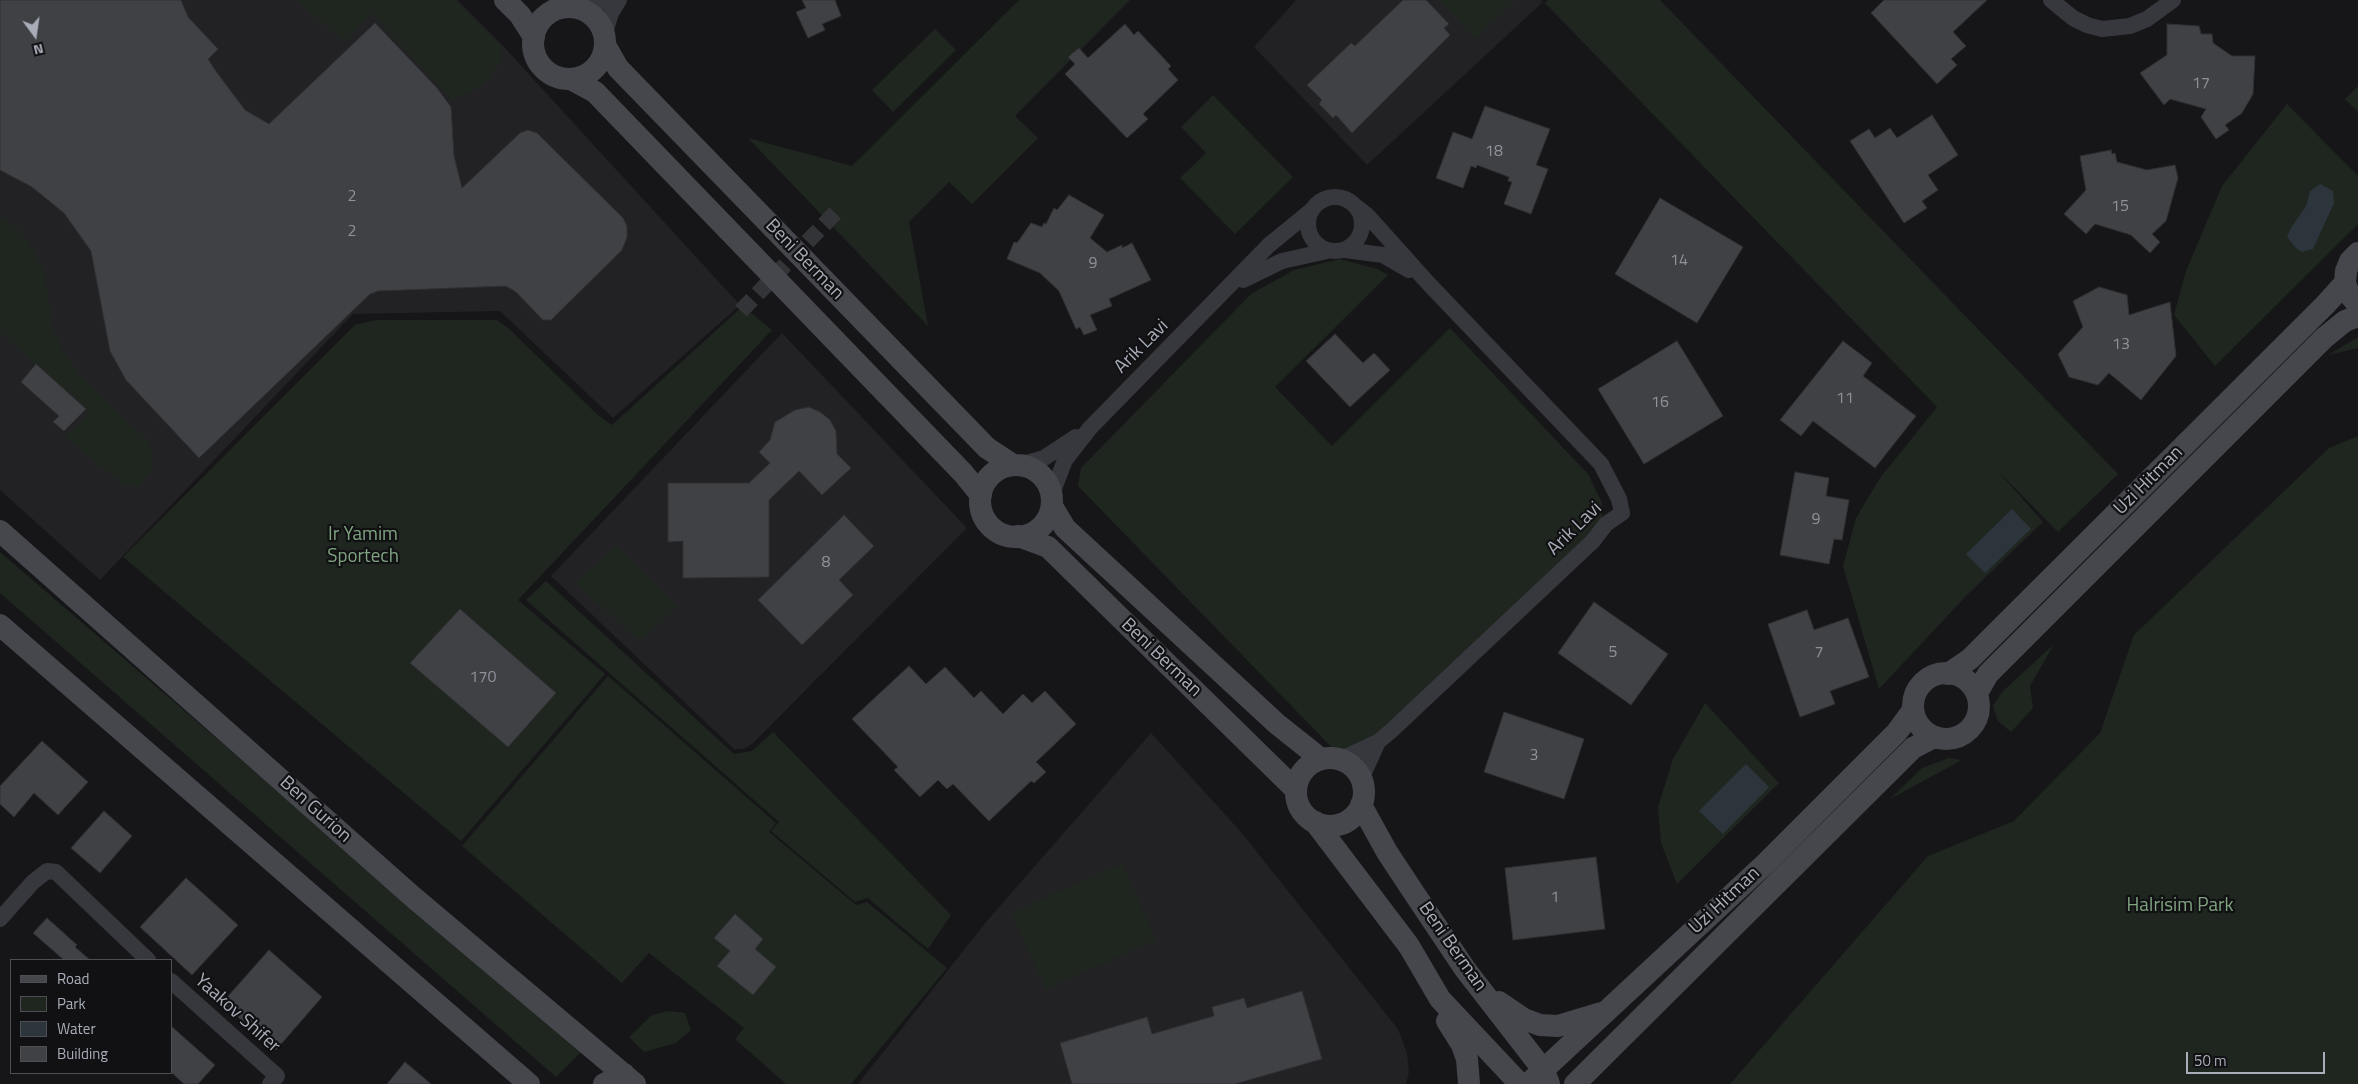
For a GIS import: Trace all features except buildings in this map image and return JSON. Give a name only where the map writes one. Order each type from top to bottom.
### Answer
[{"type":"street","points":[[505,0],[520,15],[534,38],[538,59],[544,69],[554,75],[570,79],[581,77],[598,64],[611,13],[620,0]]},
{"type":"street","points":[[534,38],[543,19],[561,8],[570,5],[597,4],[603,0]]},
{"type":"street","points":[[2051,0],[2073,18],[2087,25],[2102,29],[2130,26],[2147,19],[2173,0]]},
{"type":"street","points":[[570,5],[596,19],[605,40]]},
{"type":"street","name":"Beni Berman","points":[[605,40],[618,68],[674,126],[987,448],[1016,465]]},
{"type":"street","name":"Beni Berman","points":[[570,79],[595,92],[963,473],[981,495]]},
{"type":"street","points":[[1328,198],[1345,199],[1354,205],[1363,221],[1362,230],[1353,245],[1345,250],[1327,251],[1313,241],[1308,218],[1312,210],[1321,201],[1328,198]]},
{"type":"street","name":"Arik Lavi","points":[[1354,205],[1368,216],[1428,283],[1601,464],[1620,499],[1622,513],[1606,524],[1593,541],[1378,742],[1361,779]]},
{"type":"street","name":"Arik Lavi","points":[[1052,500],[1065,460],[1090,428],[1269,245],[1312,210]]},
{"type":"street","name":"Arik Lavi","points":[[1345,250],[1383,255],[1399,262],[1428,283]]},
{"type":"street","name":"Arik Lavi","points":[[1222,294],[1250,274],[1298,257],[1327,251]]},
{"type":"street","points":[[2358,252],[2350,260],[2345,282],[2349,294],[2358,305]]},
{"type":"street","name":"Uzi Hitman","points":[[1948,674],[1977,652],[2325,306],[2345,282]]},
{"type":"street","name":"Uzi Hitman","points":[[1977,693],[1988,674],[2317,345],[2345,321],[2358,316]]},
{"type":"street","name":"Arik Lavi","points":[[1016,465],[1044,458],[1090,428]]},
{"type":"street","points":[[1016,465],[1031,468],[1042,475],[1052,500],[1048,518],[1040,528],[1030,534],[1018,536],[1005,535],[994,529],[986,520],[981,508],[981,495],[985,483],[993,474],[1016,465]]},
{"type":"street","name":"Beni Berman","points":[[1052,500],[1065,528],[1277,724],[1330,760]]},
{"type":"street","name":"Ben Gurion","points":[[0,531],[413,897],[625,1081]]},
{"type":"street","name":"Beni Berman","points":[[1018,536],[1048,547],[1296,790]]},
{"type":"street","points":[[0,625],[527,1083]]},
{"type":"street","points":[[1942,673],[1964,678],[1977,693],[1980,705],[1978,716],[1973,726],[1956,738],[1945,740],[1934,737],[1924,731],[1917,722],[1913,710],[1914,699],[1918,688],[1926,680],[1942,673]]},
{"type":"street","name":"Uzi Hitman","points":[[1541,1080],[1607,1011],[1765,864],[1897,732],[1913,710]]},
{"type":"street","name":"Uzi Hitman","points":[[1575,1084],[1913,748],[1934,737]]},
{"type":"street","name":"Arik Lavi","points":[[1330,760],[1378,742]]},
{"type":"street","points":[[1330,760],[1354,768],[1361,779],[1364,788],[1361,805],[1353,817],[1344,823],[1328,826],[1315,822],[1304,814],[1298,804],[1296,790],[1303,772],[1311,764],[1330,760]]},
{"type":"street","name":"Beni Berman","points":[[1361,805],[1387,852],[1541,1080]]},
{"type":"street","name":"Beni Berman","points":[[1315,822],[1409,946],[1440,999],[1520,1084]]},
{"type":"street","points":[[0,919],[33,882],[47,871],[56,872],[105,921],[147,959]]},
{"type":"street","points":[[1421,966],[1453,1033],[1462,1045],[1467,1059],[1469,1084]]},
{"type":"street","name":"Yaakov Shifer","points":[[172,982],[273,1080]]},
{"type":"street","points":[[1482,990],[1524,1019],[1540,1025],[1558,1026],[1607,1011]]},
{"type":"street","points":[[604,1084],[625,1081]]},
{"type":"shaded area","points":[[0,0],[457,0],[504,47],[740,305],[613,418],[500,311],[353,314],[100,580],[0,490]]},
{"type":"shaded area","points":[[1296,0],[1540,0],[1543,2],[1367,165],[1254,47]]},
{"type":"shaded area","points":[[782,333],[967,528],[752,744],[744,749],[734,749],[551,576]]},
{"type":"shaded area","points":[[1151,733],[1241,832],[1398,1029],[1407,1053],[1409,1072],[1406,1084],[858,1084],[986,922]]},
{"type":"green space","points":[[297,0],[454,0],[502,47],[500,63],[483,86],[452,100],[371,13],[345,43]]},
{"type":"green space","points":[[1019,0],[1130,0],[1015,116],[1038,138],[972,204],[949,182],[909,222],[928,326],[748,138],[852,166]]},
{"type":"green space","points":[[1439,0],[1516,0],[1475,39]]},
{"type":"green space","points":[[1548,0],[1660,0],[2118,474],[2058,532],[1997,470],[2043,522],[1966,596],[1879,689],[1843,566],[1856,518],[1880,478],[1937,407],[1545,3]]},
{"type":"green space","points":[[935,29],[956,50],[893,112],[872,90]]},
{"type":"green space","points":[[2358,86],[2358,112],[2345,99]]},
{"type":"green space","points":[[1213,95],[1293,177],[1235,234],[1180,178],[1206,153],[1181,127]]},
{"type":"green space","points":[[2287,104],[2358,176],[2358,224],[2215,366],[2174,315],[2186,271],[2222,186]]},
{"type":"green space","points":[[0,214],[21,232],[39,260],[46,281],[52,326],[64,352],[79,373],[147,439],[153,455],[152,471],[138,487],[125,486],[65,437],[88,414],[0,332]]},
{"type":"green space","points":[[1340,259],[1377,269],[1388,275],[1275,387],[1332,446],[1450,328],[1588,474],[1602,503],[1603,527],[1385,741],[1344,760],[1078,486],[1081,468],[1251,294],[1294,270]]},
{"type":"green space","name":"Ir Yamim Sportech","points":[[743,306],[772,330],[518,600],[605,674],[461,841],[123,557],[355,325],[376,320],[497,320],[507,327],[598,415],[612,425]]},
{"type":"green space","points":[[2358,337],[2358,348],[2328,355]]},
{"type":"green space","name":"HaIrisim Park","points":[[2358,436],[2358,1084],[1730,1084],[1928,856],[2014,821],[2100,733],[2134,635],[2329,448]]},
{"type":"green space","points":[[616,545],[677,607],[640,642],[576,583]]},
{"type":"green space","points":[[0,552],[581,1052],[556,1077],[0,593]]},
{"type":"green space","points":[[546,581],[734,754],[752,751],[773,732],[951,915],[928,949],[868,898],[855,902],[771,831],[779,822],[526,600]]},
{"type":"green space","points":[[2054,644],[2030,686],[2033,708],[2011,732],[1998,721],[1993,706],[2002,692]]},
{"type":"green space","points":[[608,676],[776,823],[769,832],[856,905],[867,902],[947,968],[851,1084],[786,1084],[735,1039],[744,1028],[649,953],[622,983],[462,846]]},
{"type":"green space","points":[[1705,703],[1779,783],[1677,884],[1661,843],[1658,807],[1673,759]]},
{"type":"green space","points":[[1949,758],[1962,760],[1890,799],[1922,768]]},
{"type":"green space","points":[[1122,863],[1156,940],[1046,989],[1011,913]]},
{"type":"green space","points":[[668,1011],[685,1013],[691,1030],[676,1043],[644,1052],[629,1037],[652,1015]]},
{"type":"water","points":[[2320,184],[2333,191],[2334,203],[2313,249],[2302,252],[2287,237],[2306,206],[2310,191]]},
{"type":"water","points":[[2012,509],[2031,529],[1985,573],[1966,554]]},
{"type":"water","points":[[1746,764],[1769,787],[1723,834],[1699,811]]},
{"type":"tunnel","points":[[741,311],[836,212]]}]
